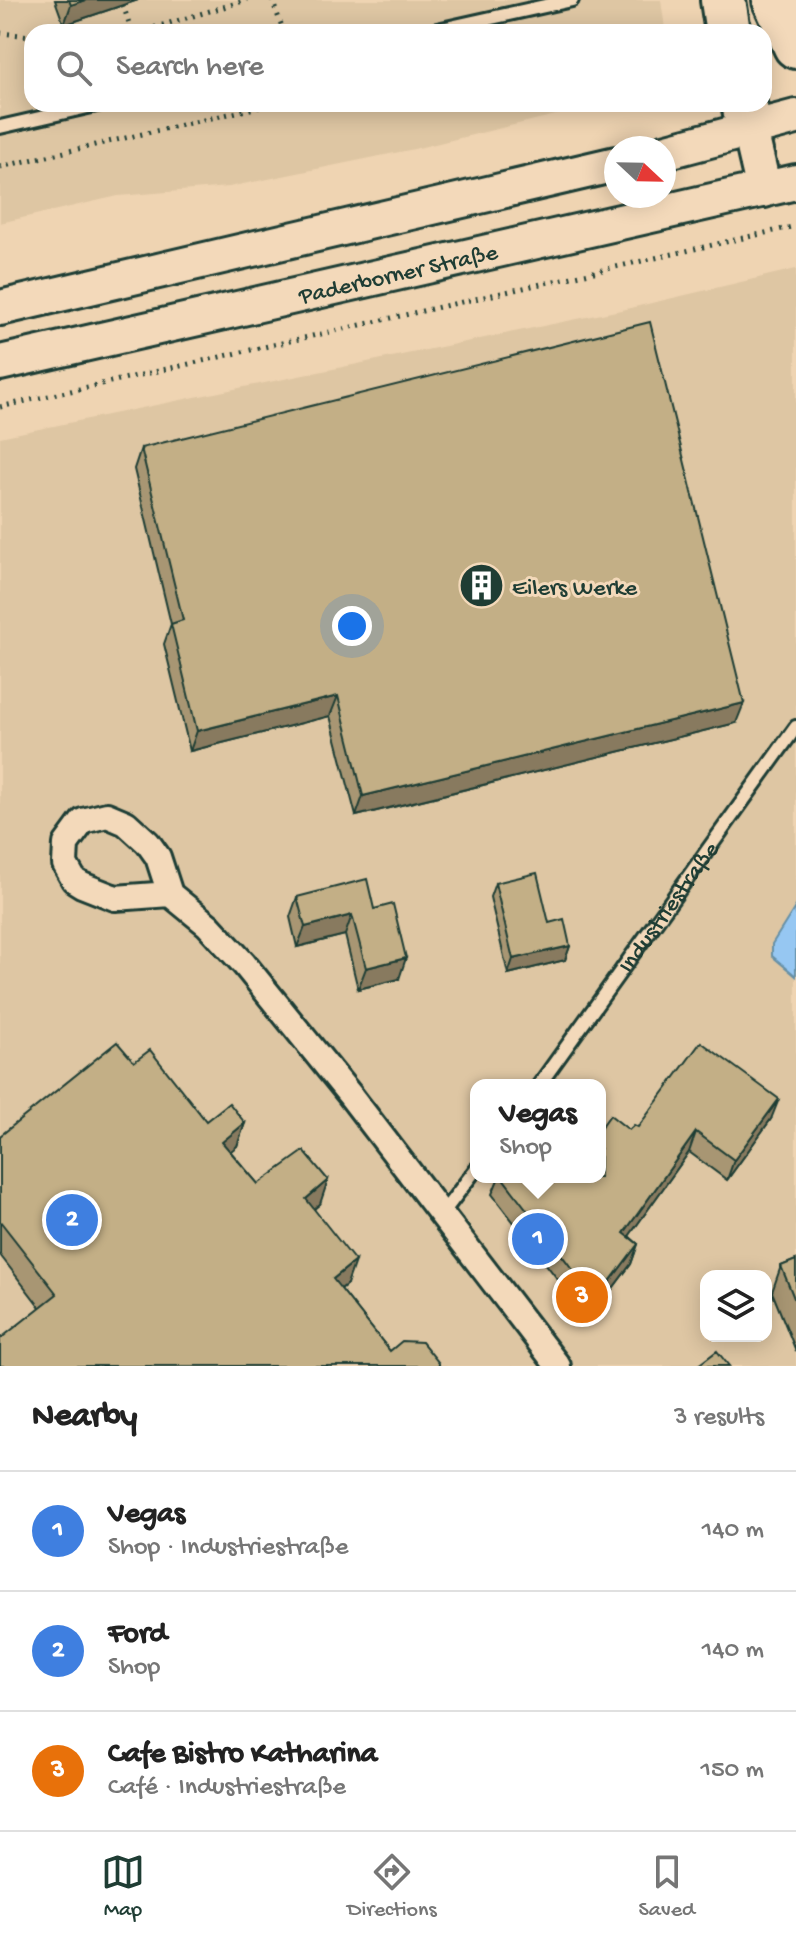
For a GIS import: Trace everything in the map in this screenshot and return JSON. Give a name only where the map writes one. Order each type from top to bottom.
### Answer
[{"type":"highway","points":[[723,0],[727,24]]},
{"type":"highway","points":[[775,0],[796,46]]},
{"type":"main road","points":[[676,147],[747,117],[796,117]]},
{"type":"main road","points":[[747,117],[780,186]]},
{"type":"main road","points":[[0,308],[604,167]]},
{"type":"main road","name":"Paderborner Straße","points":[[0,363],[780,186]]},
{"type":"street","points":[[170,894],[208,925],[244,964],[558,1366]]},
{"type":"lane","points":[[464,24],[572,0]]},
{"type":"lane","points":[[0,127],[66,112]]},
{"type":"lane","name":"Industriestraße","points":[[543,1079],[796,727]]},
{"type":"lane","points":[[442,1214],[470,1177]]},
{"type":"path","points":[[166,24],[247,0]]},
{"type":"path","points":[[272,0],[281,24]]},
{"type":"path","points":[[123,5],[129,24]]},
{"type":"path","points":[[0,33],[24,35]]},
{"type":"path","points":[[0,167],[237,112]]},
{"type":"path","points":[[0,407],[796,226]]},
{"type":"shaded area","points":[[0,0],[661,0],[664,24],[24,24],[24,112],[566,112],[414,149],[229,187],[118,196],[0,223]]},
{"type":"shaded area","points":[[796,269],[796,1366],[0,1366],[0,437],[626,309]]},
{"type":"water","points":[[796,906],[796,976],[772,956],[772,944]]},
{"type":"building","points":[[69,0],[86,0],[71,5]]},
{"type":"building","points":[[650,322],[744,703],[363,796],[338,696],[197,731],[171,624],[183,620],[141,448]]},
{"type":"building","points":[[537,873],[549,923],[564,919],[570,946],[513,959],[495,883]]},
{"type":"building","points":[[367,879],[374,909],[393,904],[406,958],[366,968],[352,915],[305,927],[297,897]]},
{"type":"building","points":[[117,1042],[134,1062],[150,1050],[206,1121],[229,1103],[245,1123],[222,1142],[258,1184],[304,1151],[328,1180],[306,1199],[355,1261],[333,1279],[390,1351],[402,1341],[422,1342],[439,1366],[0,1366],[0,1339],[57,1294],[0,1221],[0,1136]]},
{"type":"building","points":[[701,1042],[779,1099],[734,1160],[696,1132],[624,1233],[638,1244],[596,1300],[507,1183],[606,1183],[606,1121],[610,1115],[629,1130],[634,1125],[638,1127]]},
{"type":"building","points":[[796,1260],[796,1303],[781,1266]]},
{"type":"building","points":[[717,1351],[729,1366],[697,1366]]},
{"type":"place","name":"Eilers Werke","points":[[481,586]]},
{"type":"place","name":"Ford","points":[[72,1220]]},
{"type":"place","name":"Vegas","points":[[538,1239]]},
{"type":"place","name":"Cafe Bistro Katharina","points":[[582,1297]]}]
